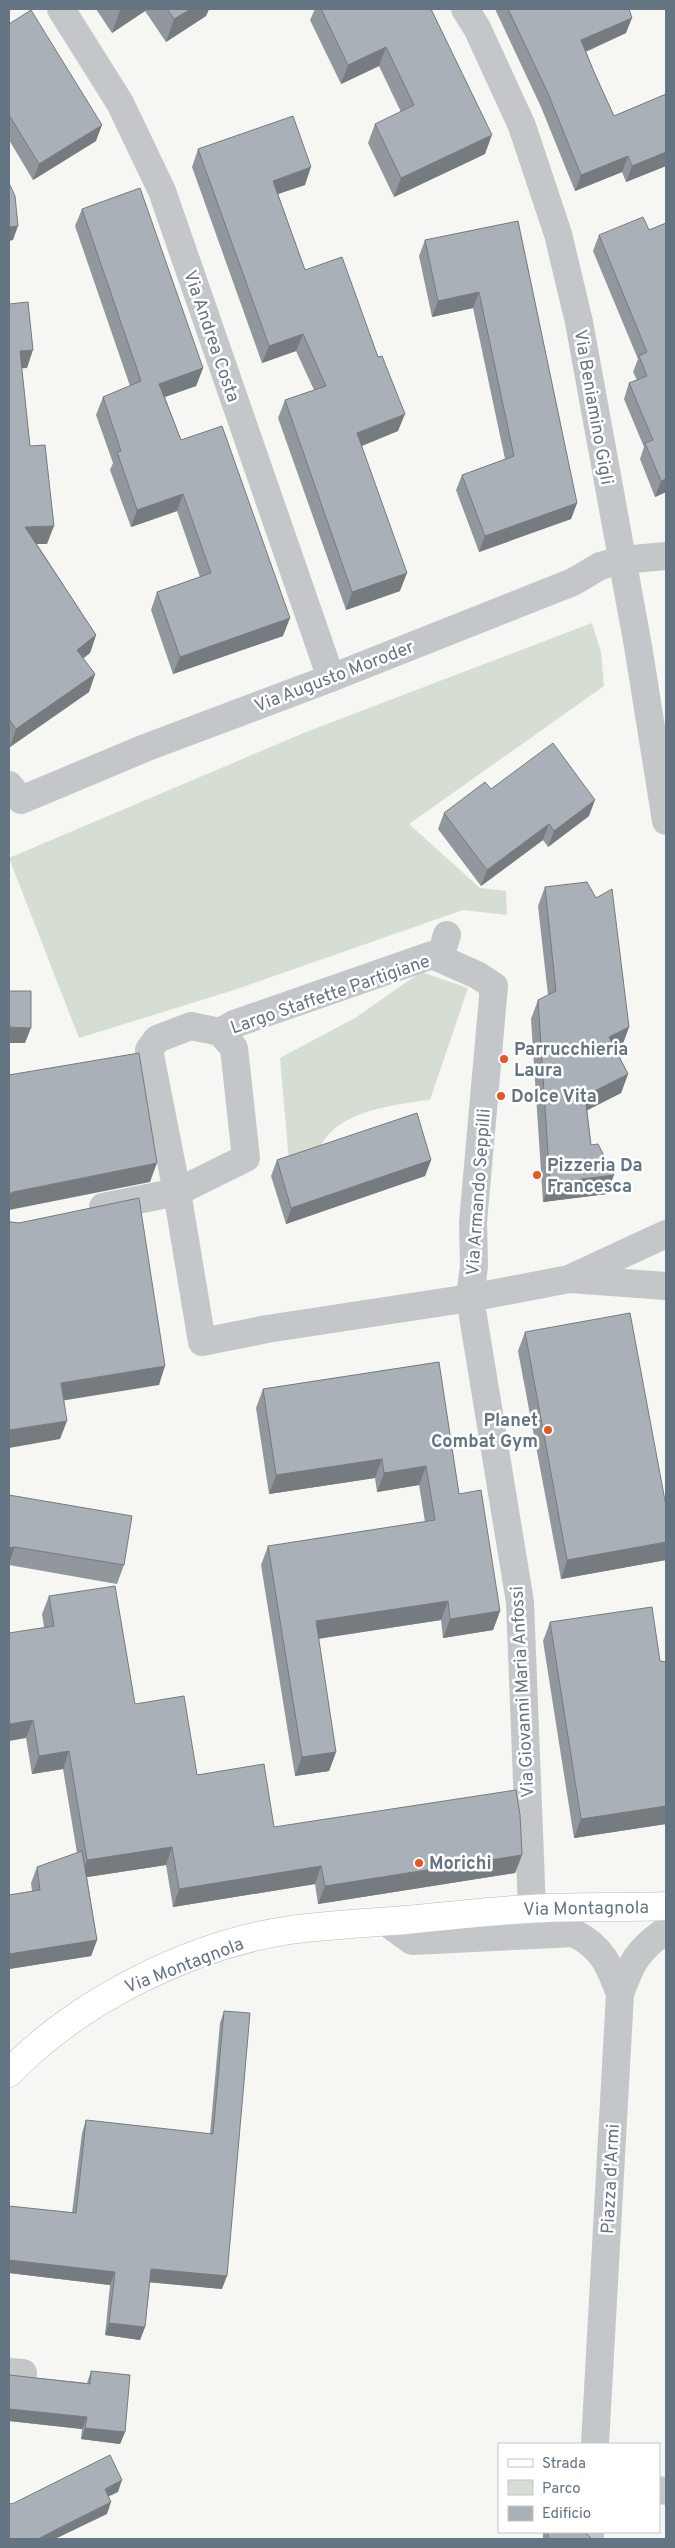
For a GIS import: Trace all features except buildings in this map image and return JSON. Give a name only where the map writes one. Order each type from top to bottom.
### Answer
[{"type":"main road","name":"Via Montagnola","points":[[9,2073],[34,2047],[102,1998],[155,1972],[224,1946],[289,1930],[532,1909],[666,1906]]},
{"type":"street","name":"Via Andrea Costa","points":[[61,9],[120,103],[162,191],[331,678]]},
{"type":"street","name":"Via Beniamino Gigli","points":[[465,9],[476,28],[522,126],[558,234],[578,322],[638,646],[666,822]]},
{"type":"street","name":"Via Augusto Moroder","points":[[9,785],[21,800],[152,745],[331,678],[573,582],[600,566],[622,560],[666,556]]},
{"type":"street","name":"Largo Staffette Partigiane","points":[[220,1032],[234,1024],[432,955],[443,946],[477,975]]},
{"type":"street","name":"Via Armando Seppilli","points":[[470,1298],[474,1266],[473,1222],[494,986],[477,975]]},
{"type":"street","points":[[74,1213],[177,1192],[246,1158],[234,1048],[220,1032],[191,1026],[157,1039],[149,1050],[177,1192]]},
{"type":"street","name":"Via Armando Seppilli","points":[[177,1192],[202,1342],[267,1329],[470,1298],[569,1279],[666,1234]]},
{"type":"street","name":"Via Armando Seppilli","points":[[569,1279],[666,1286]]},
{"type":"street","name":"Via Giovanni Maria Anfossi","points":[[470,1298],[520,1602],[532,1909]]},
{"type":"street","name":"Via Montagnola","points":[[386,1922],[412,1941],[574,1933],[591,1942],[608,1962],[620,1994]]},
{"type":"street","name":"Piazza d'Armi","points":[[595,2443],[620,1994],[632,1962],[647,1944],[666,1930]]},
{"type":"green space","points":[[592,623],[601,652],[604,686],[409,824],[480,888],[506,891],[507,915],[463,910],[234,990],[79,1038],[9,858],[306,732]]},
{"type":"green space","points":[[421,972],[468,988],[430,1100],[391,1106],[351,1118],[340,1124],[329,1134],[316,1155],[289,1162],[280,1058],[355,1018]]},
{"type":"place","name":"Parrucchieria Laura","points":[[504,1059]]},
{"type":"place","name":"Dolce Vita","points":[[501,1096]]},
{"type":"place","name":"Pizzeria Da Francesca","points":[[537,1175]]},
{"type":"place","name":"Planet Combat Gym","points":[[548,1430]]},
{"type":"place","name":"Morichi","points":[[419,1863]]}]
